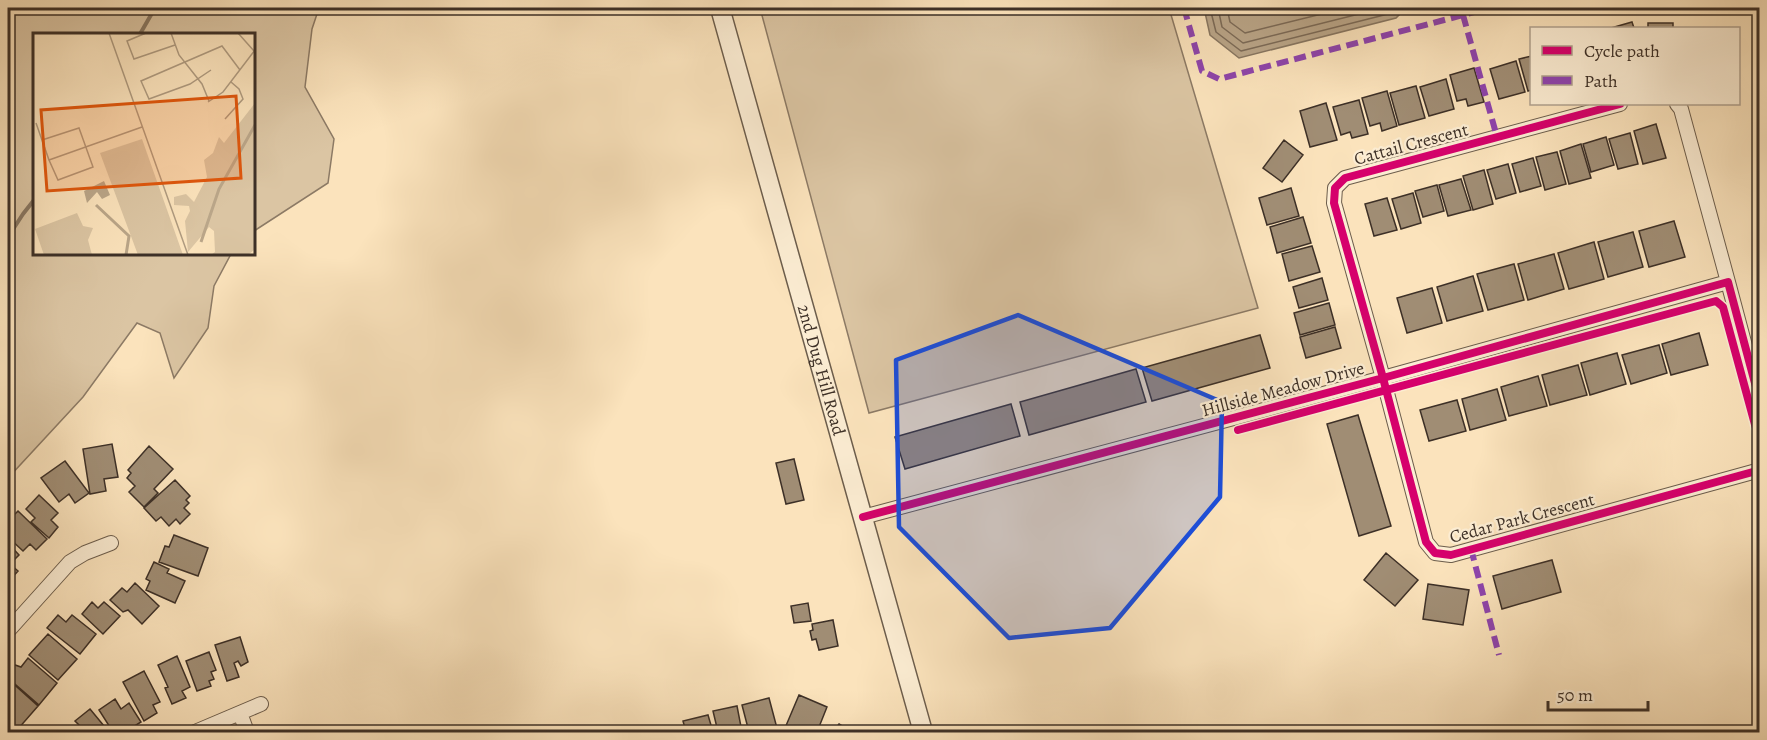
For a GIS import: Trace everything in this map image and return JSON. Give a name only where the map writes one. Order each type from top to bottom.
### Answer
[{"type":"street","name":"2nd Dug Hill Road","points":[[720,8],[923,732]]},
{"type":"street","name":"Cattail Crescent","points":[[1383,378],[1334,203],[1335,188],[1345,178],[1616,105]]},
{"type":"street","points":[[1678,105],[1681,109],[1760,402]]},
{"type":"street","name":"Hillside Meadow Drive","points":[[863,517],[1383,378],[1728,282]]},
{"type":"street","name":"Cedar Park Crescent","points":[[1383,378],[1426,542],[1436,553],[1451,555],[1760,470]]},
{"type":"street","points":[[8,631],[70,562],[85,553],[111,543]]},
{"type":"street","points":[[195,732],[261,704]]},
{"type":"street","points":[[240,713],[247,732]]},
{"type":"highlighted area","points":[[1018,315],[1222,402],[1220,497],[1110,628],[1009,638],[899,527],[896,360]]},
{"type":"shaded area","points":[[8,8],[319,8],[312,29],[305,87],[334,139],[328,183],[255,230],[255,33],[33,33],[33,255],[230,255],[214,286],[208,328],[174,378],[160,333],[137,323],[83,397],[8,478]]},
{"type":"shaded area","points":[[760,8],[1169,8],[1258,308],[869,413]]},
{"type":"water","points":[[1204,8],[1406,8],[1396,18],[1239,58],[1210,35]]},
{"type":"building","points":[[1632,22],[1634,27],[1614,27]]},
{"type":"building","points":[[1648,23],[1673,23],[1673,27],[1648,27]]},
{"type":"building","points":[[1530,56],[1530,90],[1528,91],[1519,59]]},
{"type":"building","points":[[1516,61],[1525,92],[1499,99],[1490,69]]},
{"type":"building","points":[[1474,68],[1484,102],[1468,106],[1466,99],[1457,101],[1450,75]]},
{"type":"building","points":[[1446,79],[1454,109],[1429,116],[1420,87]]},
{"type":"building","points":[[1416,86],[1425,118],[1399,125],[1390,93]]},
{"type":"building","points":[[1387,91],[1397,126],[1382,131],[1380,123],[1370,126],[1362,98]]},
{"type":"building","points":[[1359,100],[1368,134],[1352,138],[1350,132],[1341,135],[1333,107]]},
{"type":"building","points":[[1326,103],[1337,140],[1310,147],[1300,111]]},
{"type":"building","points":[[1656,124],[1666,158],[1643,164],[1634,131]]},
{"type":"building","points":[[1630,133],[1638,164],[1618,169],[1609,139]]},
{"type":"building","points":[[1606,137],[1614,165],[1591,172],[1583,144]]},
{"type":"building","points":[[1284,140],[1303,155],[1282,182],[1263,168]]},
{"type":"building","points":[[1581,144],[1591,178],[1569,184],[1560,151]]},
{"type":"building","points":[[1557,152],[1566,184],[1545,190],[1536,157]]},
{"type":"building","points":[[1533,158],[1541,186],[1520,192],[1512,164]]},
{"type":"building","points":[[1508,164],[1516,193],[1496,199],[1487,170]]},
{"type":"building","points":[[1484,170],[1493,204],[1473,210],[1463,176]]},
{"type":"building","points":[[1461,179],[1471,210],[1448,216],[1439,185]]},
{"type":"building","points":[[1437,185],[1444,211],[1423,217],[1415,191]]},
{"type":"building","points":[[1291,188],[1299,216],[1267,225],[1259,198]]},
{"type":"building","points":[[1413,193],[1421,223],[1401,229],[1392,199]]},
{"type":"building","points":[[1387,198],[1397,230],[1374,236],[1365,204]]},
{"type":"building","points":[[1303,217],[1311,243],[1277,253],[1270,227]]},
{"type":"building","points":[[1674,221],[1685,257],[1649,267],[1639,231]]},
{"type":"building","points":[[1633,232],[1643,267],[1608,277],[1598,242]]},
{"type":"building","points":[[1594,242],[1604,279],[1569,289],[1558,253]]},
{"type":"building","points":[[1312,246],[1320,272],[1289,281],[1282,254]]},
{"type":"building","points":[[1554,254],[1564,289],[1528,300],[1518,264]]},
{"type":"building","points":[[1514,264],[1524,300],[1488,310],[1477,274]]},
{"type":"building","points":[[1473,276],[1483,311],[1447,321],[1437,287]]},
{"type":"building","points":[[1322,278],[1328,300],[1299,308],[1293,287]]},
{"type":"building","points":[[1432,288],[1442,323],[1407,333],[1397,298]]},
{"type":"building","points":[[1329,303],[1335,325],[1300,335],[1294,313]]},
{"type":"building","points":[[1335,327],[1341,348],[1306,358],[1300,337]]},
{"type":"building","points":[[1699,333],[1708,365],[1671,375],[1662,344]]},
{"type":"building","points":[[1260,335],[1270,368],[1152,401],[1142,368]]},
{"type":"building","points":[[1659,345],[1667,373],[1631,384],[1622,355]]},
{"type":"building","points":[[1617,353],[1626,384],[1590,395],[1581,363]]},
{"type":"building","points":[[1578,365],[1587,395],[1550,405],[1542,375]]},
{"type":"building","points":[[1136,369],[1146,402],[1029,435],[1020,402]]},
{"type":"building","points":[[1538,376],[1547,406],[1509,416],[1501,387]]},
{"type":"building","points":[[1497,389],[1506,420],[1470,430],[1462,399]]},
{"type":"building","points":[[1457,400],[1466,431],[1429,441],[1420,410]]},
{"type":"building","points":[[1011,404],[1020,436],[905,469],[895,437]]},
{"type":"building","points":[[1358,415],[1391,526],[1359,536],[1327,424]]},
{"type":"building","points":[[112,444],[118,477],[104,479],[106,491],[90,494],[83,449]]},
{"type":"building","points":[[149,446],[173,469],[154,489],[158,493],[144,507],[129,492],[135,486],[127,478],[131,473],[128,470]]},
{"type":"building","points":[[794,459],[804,500],[786,504],[776,463]]},
{"type":"building","points":[[65,461],[89,493],[75,503],[69,494],[59,502],[41,478]]},
{"type":"building","points":[[175,480],[190,496],[186,500],[189,503],[184,508],[190,514],[180,524],[176,519],[169,526],[161,517],[156,521],[144,508]]},
{"type":"building","points":[[39,495],[58,513],[51,520],[58,527],[49,538],[31,522],[35,518],[26,509]]},
{"type":"building","points":[[18,511],[47,539],[36,550],[30,544],[23,551],[8,537],[8,532],[14,525],[9,520]]},
{"type":"building","points":[[174,535],[208,548],[198,576],[159,562],[165,546],[169,547]]},
{"type":"building","points":[[8,543],[19,555],[10,564],[18,571],[8,582]]},
{"type":"building","points":[[1386,553],[1418,580],[1395,606],[1364,580]]},
{"type":"building","points":[[1552,560],[1561,592],[1502,609],[1493,576]]},
{"type":"building","points":[[154,562],[169,569],[167,573],[185,581],[175,603],[146,590],[150,581],[146,579]]},
{"type":"building","points":[[135,583],[159,606],[142,624],[128,610],[123,612],[110,600],[122,588],[127,592]]},
{"type":"building","points":[[1428,584],[1469,590],[1463,625],[1423,619]]},
{"type":"building","points":[[92,602],[98,608],[104,602],[120,616],[103,634],[82,614]]},
{"type":"building","points":[[808,603],[811,621],[794,623],[791,606]]},
{"type":"building","points":[[58,615],[66,622],[72,615],[96,634],[80,654],[47,628]]},
{"type":"building","points":[[833,620],[838,646],[819,650],[816,639],[812,640],[810,631],[813,630],[812,624]]},
{"type":"building","points":[[48,634],[77,659],[58,680],[29,655]]},
{"type":"building","points":[[240,637],[248,662],[241,666],[238,661],[234,663],[239,677],[227,681],[215,645]]},
{"type":"building","points":[[209,652],[216,670],[211,672],[214,679],[209,681],[211,686],[197,691],[186,661]]},
{"type":"building","points":[[177,656],[190,687],[182,691],[186,698],[172,704],[165,688],[168,687],[158,665]]},
{"type":"building","points":[[28,658],[57,683],[39,705],[8,678],[8,674],[15,665],[21,667]]},
{"type":"building","points":[[144,671],[160,702],[153,705],[157,713],[144,721],[123,682]]},
{"type":"building","points":[[8,679],[38,706],[18,729],[8,720]]},
{"type":"building","points":[[799,695],[827,707],[817,732],[797,732],[785,728]]},
{"type":"building","points":[[769,698],[778,732],[749,732],[742,705]]},
{"type":"building","points":[[115,699],[121,709],[129,703],[141,722],[125,732],[113,732],[99,710]]},
{"type":"building","points":[[737,706],[742,732],[718,732],[713,711]]},
{"type":"building","points":[[90,709],[109,732],[74,732],[73,730],[79,725],[75,721]]},
{"type":"building","points":[[708,715],[713,732],[686,732],[683,721]]},
{"type":"building","points":[[8,724],[16,731],[15,732],[8,732]]},
{"type":"building","points":[[839,724],[852,732],[833,732]]},
{"type":"waterway","points":[[141,33],[155,8]]},
{"type":"waterway","points":[[8,237],[33,201]]},
{"type":"marked path","points":[[1184,8],[1202,71],[1219,79],[1490,8]]},
{"type":"marked path","points":[[1463,15],[1497,137]]},
{"type":"marked path","points":[[1471,549],[1499,655]]},
{"type":"cycle path","points":[[1616,105],[1345,178],[1335,188],[1334,203],[1426,542],[1435,553],[1451,555],[1760,470]]},
{"type":"cycle path","points":[[863,517],[1383,378],[1728,282],[1760,402]]},
{"type":"cycle path","points":[[1238,430],[1716,301],[1723,307],[1760,443]]}]
